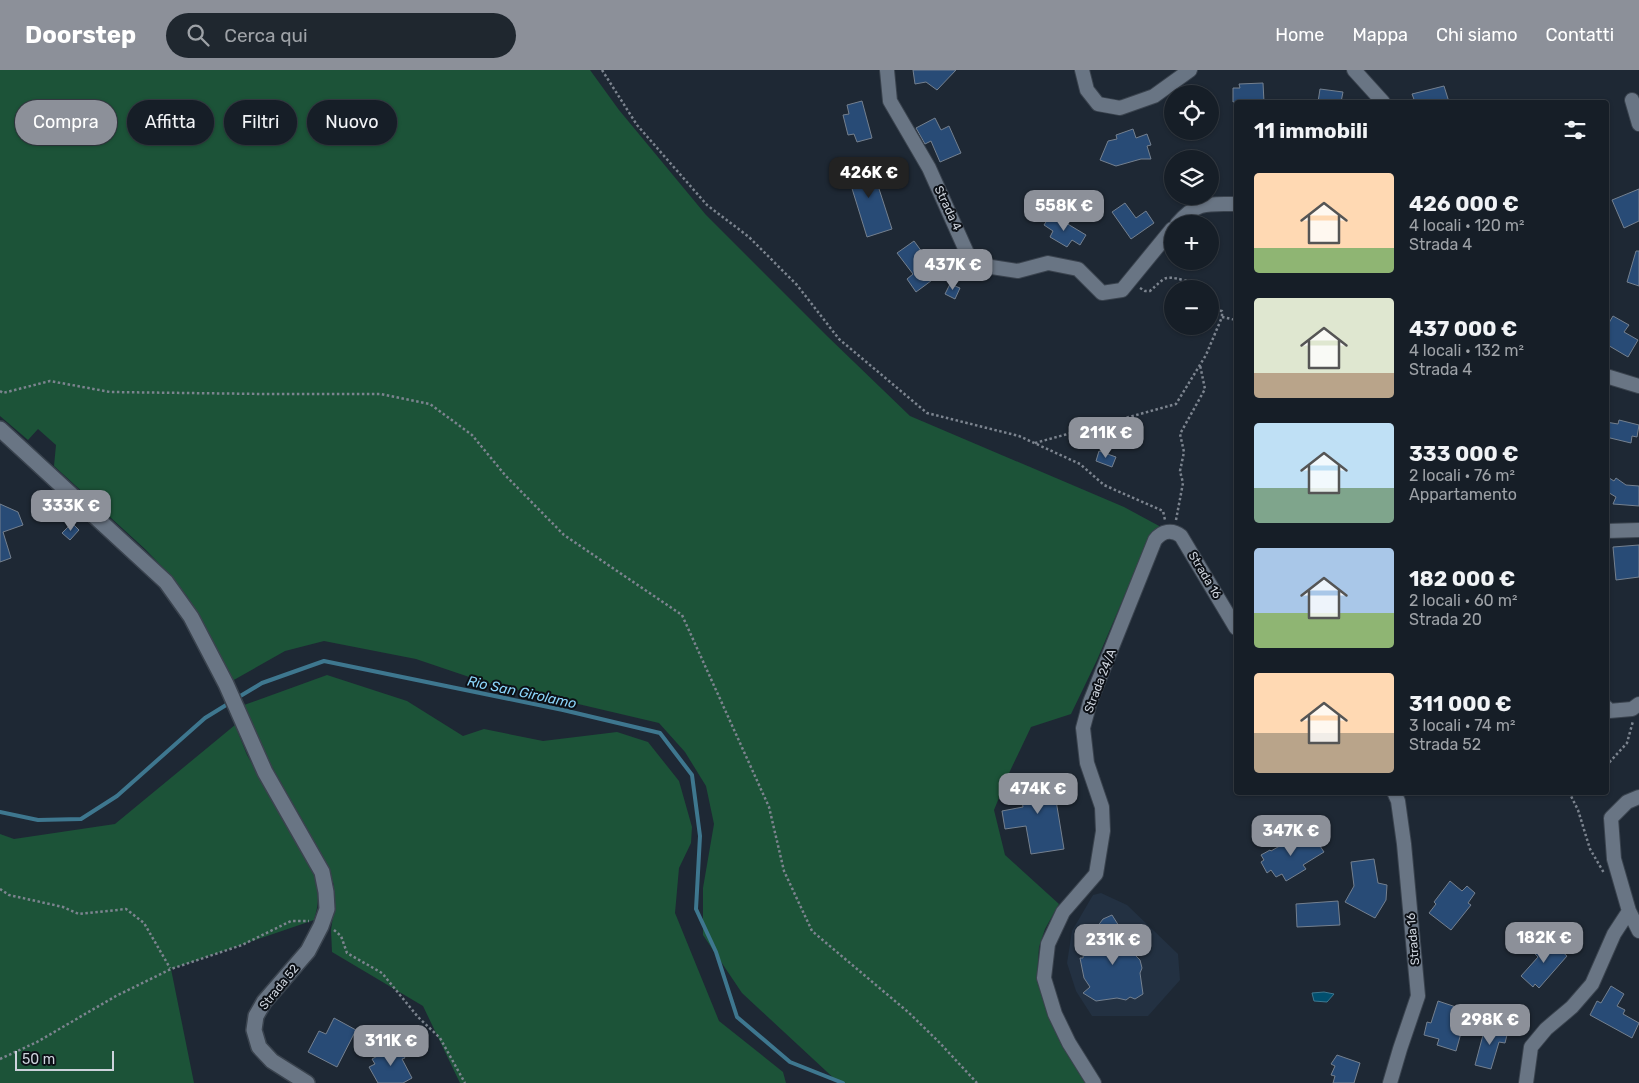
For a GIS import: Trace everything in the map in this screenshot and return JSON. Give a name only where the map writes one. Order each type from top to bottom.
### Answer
[{"type":"street","name":"Strada 4","points":[[887,70],[890,101],[929,168],[972,264],[1018,271],[1048,264],[1078,269],[1102,293],[1122,290],[1164,239]]},
{"type":"street","points":[[1082,70],[1087,90],[1098,104],[1120,108],[1154,96],[1190,70]]},
{"type":"street","points":[[1354,70],[1381,100]]},
{"type":"street","points":[[1632,100],[1639,124]]},
{"type":"street","points":[[1185,215],[1189,211],[1205,204],[1234,204]]},
{"type":"street","points":[[1609,377],[1639,386]]},
{"type":"street","name":"Strada 52","points":[[0,429],[166,582],[191,617],[226,684],[265,772],[322,872],[327,909],[322,921],[308,951],[264,1002],[256,1016],[254,1030],[259,1048],[272,1061],[307,1083]]},
{"type":"street","points":[[1609,531],[1639,530]]},
{"type":"street","name":"Strada 16","points":[[1170,532],[1177,533],[1184,540],[1234,625]]},
{"type":"street","name":"Strada 24/A","points":[[1094,1083],[1069,1043],[1055,1014],[1044,978],[1048,944],[1063,912],[1096,874],[1103,831],[1102,807],[1087,764],[1083,728],[1090,702],[1155,540],[1158,536],[1170,532]]},
{"type":"street","points":[[1609,711],[1632,709],[1638,705]]},
{"type":"street","name":"Strada 16","points":[[1390,1083],[1418,996],[1404,844],[1398,801],[1395,795]]},
{"type":"street","points":[[1639,797],[1627,802],[1611,818],[1614,860],[1629,911],[1639,930]]},
{"type":"street","points":[[1526,1083],[1531,1047],[1546,1029],[1572,1007],[1592,984],[1614,934],[1629,911]]},
{"type":"path","points":[[602,70],[637,124],[707,205],[749,238],[797,285],[839,340],[927,413],[1019,436],[1080,464],[1104,485],[1163,511],[1170,532]]},
{"type":"path","points":[[1132,277],[1134,282],[1145,291],[1150,291],[1162,280],[1171,277],[1189,280]]},
{"type":"path","points":[[1034,443],[1176,404],[1206,354],[1222,317],[1222,311],[1219,310]]},
{"type":"path","points":[[1222,317],[1234,320]]},
{"type":"path","points":[[1170,532],[1179,507],[1183,483],[1180,471],[1184,452],[1180,434],[1205,389],[1200,364]]},
{"type":"path","points":[[1,393],[50,381],[110,392],[381,394],[430,404],[472,435],[505,476],[564,535],[682,616],[769,807],[784,871],[812,931],[908,1012],[977,1083]]},
{"type":"path","points":[[1609,763],[1627,743],[1638,705]]},
{"type":"path","points":[[1570,795],[1578,810],[1590,849],[1607,879]]},
{"type":"path","points":[[0,889],[9,895],[63,907],[79,914],[126,909],[144,923],[171,968]]},
{"type":"path","points":[[0,1060],[37,1042],[116,996],[171,968],[242,945],[291,921],[322,921],[341,936],[347,953],[382,973],[418,1017],[440,1038],[465,1083]]},
{"type":"shaded area","points":[[1101,893],[1127,905],[1178,954],[1180,980],[1148,1016],[1092,1016],[1076,991],[1067,963],[1072,931],[1093,895]]},
{"type":"green space","points":[[0,70],[590,70],[619,110],[706,215],[910,416],[1124,507],[1161,527],[1144,550],[1097,660],[1071,714],[1031,727],[994,810],[1005,855],[1059,904],[1045,929],[1039,947],[1037,976],[1042,993],[1089,1083],[839,1083],[742,993],[703,935],[703,888],[714,824],[706,786],[685,752],[659,723],[484,682],[416,659],[324,641],[285,651],[232,681],[187,596],[169,574],[145,549],[54,466],[56,445],[38,429],[28,440],[0,416]]},
{"type":"green space","points":[[327,675],[407,701],[463,736],[484,729],[543,741],[617,732],[648,742],[679,781],[692,827],[691,843],[679,868],[675,913],[719,1021],[783,1072],[786,1083],[460,1083],[423,1006],[332,952],[331,930],[334,910],[334,885],[327,867],[304,823],[263,751],[244,705]]},
{"type":"green space","points":[[235,725],[247,755],[312,868],[318,894],[314,920],[171,969],[194,1083],[0,1083],[0,834],[14,839],[115,824]]},
{"type":"water","points":[[1324,992],[1334,994],[1327,1002],[1314,1001],[1312,993]]},
{"type":"building","points":[[913,70],[956,70],[937,90],[926,82],[915,84]]},
{"type":"building","points":[[1263,83],[1264,100],[1234,100],[1233,102],[1233,88],[1240,88],[1239,84]]},
{"type":"building","points":[[1444,86],[1448,100],[1414,100],[1412,94]]},
{"type":"building","points":[[1320,89],[1343,92],[1341,100],[1318,100]]},
{"type":"building","points":[[862,101],[872,138],[857,142],[854,134],[848,135],[843,115],[849,114],[847,105]]},
{"type":"building","points":[[935,118],[941,130],[949,126],[961,153],[940,162],[931,141],[925,144],[916,128]]},
{"type":"building","points":[[1133,129],[1136,138],[1147,134],[1151,145],[1147,146],[1151,159],[1141,159],[1116,166],[1100,160],[1108,141],[1117,139],[1116,135]]},
{"type":"building","points":[[870,161],[892,229],[867,237],[846,169]]},
{"type":"building","points":[[1639,189],[1639,221],[1624,228],[1612,200]]},
{"type":"building","points":[[1125,203],[1136,218],[1146,211],[1154,223],[1131,239],[1112,212]]},
{"type":"building","points":[[1051,214],[1086,235],[1080,245],[1072,240],[1067,247],[1050,237],[1053,231],[1044,225]]},
{"type":"building","points":[[914,241],[939,275],[916,292],[907,279],[913,274],[897,253]]},
{"type":"building","points":[[1636,251],[1639,251],[1639,286],[1627,282]]},
{"type":"building","points":[[950,284],[960,288],[955,299],[945,294]]},
{"type":"building","points":[[1613,316],[1629,325],[1624,332],[1638,340],[1628,357],[1609,346],[1609,323]]},
{"type":"building","points":[[1619,420],[1639,425],[1637,437],[1632,436],[1631,443],[1609,438],[1609,422],[1618,424]]},
{"type":"building","points":[[1099,451],[1116,457],[1112,467],[1096,461]]},
{"type":"building","points":[[1609,478],[1614,481],[1616,478],[1626,485],[1639,486],[1639,506],[1613,504],[1616,497],[1609,493]]},
{"type":"building","points":[[0,504],[18,512],[23,525],[3,532],[11,558],[0,562]]},
{"type":"building","points":[[72,523],[79,530],[70,540],[62,533]]},
{"type":"building","points":[[1639,545],[1639,577],[1616,580],[1613,547]]},
{"type":"building","points":[[1052,776],[1064,849],[1031,854],[1026,826],[1005,829],[1002,811],[1023,807],[1019,781]]},
{"type":"building","points":[[1307,833],[1313,842],[1316,840],[1324,852],[1303,865],[1306,869],[1286,881],[1282,874],[1276,877],[1271,870],[1267,873],[1261,862],[1264,860],[1261,855],[1297,836],[1299,838]]},
{"type":"building","points":[[1374,859],[1378,883],[1387,885],[1386,900],[1375,918],[1345,902],[1354,886],[1351,862]]},
{"type":"building","points":[[1450,881],[1462,891],[1467,886],[1475,893],[1468,903],[1471,905],[1451,930],[1429,913],[1436,904],[1434,902]]},
{"type":"building","points":[[1338,901],[1340,925],[1297,927],[1296,904]]},
{"type":"building","points":[[1112,915],[1124,934],[1130,932],[1138,944],[1130,950],[1140,960],[1143,994],[1135,999],[1130,997],[1126,1000],[1117,998],[1096,1001],[1083,993],[1090,987],[1084,978],[1080,958],[1083,958],[1084,947],[1103,951],[1108,936],[1097,927],[1103,919]]},
{"type":"building","points":[[1548,939],[1567,956],[1539,988],[1535,984],[1533,987],[1521,976],[1538,957],[1535,954]]},
{"type":"building","points":[[1611,986],[1624,994],[1617,1006],[1625,1010],[1623,1014],[1639,1023],[1632,1038],[1590,1015],[1597,1001],[1601,1003]]},
{"type":"building","points":[[1438,1001],[1465,1010],[1458,1032],[1461,1033],[1456,1051],[1437,1045],[1439,1039],[1424,1035],[1427,1022],[1431,1023]]},
{"type":"building","points":[[334,1018],[356,1030],[337,1067],[308,1052],[319,1031],[326,1034]]},
{"type":"building","points":[[1489,1025],[1508,1031],[1505,1043],[1499,1042],[1491,1069],[1475,1065],[1483,1035],[1486,1036]]},
{"type":"building","points":[[398,1045],[405,1058],[402,1059],[412,1078],[403,1083],[378,1083],[369,1067],[375,1064],[372,1059]]},
{"type":"building","points":[[1337,1055],[1360,1063],[1354,1083],[1333,1083],[1335,1076],[1331,1075],[1335,1066],[1331,1064]]},
{"type":"waterway","name":"Rio San Girolamo","points":[[237,698],[262,683],[324,661],[563,710],[660,733],[692,775],[700,836],[696,909],[716,952],[737,1017],[790,1062],[843,1083]]},
{"type":"waterway","name":"Rio San Girolamo","points":[[0,812],[38,820],[81,819],[117,796],[205,718],[231,702]]}]
